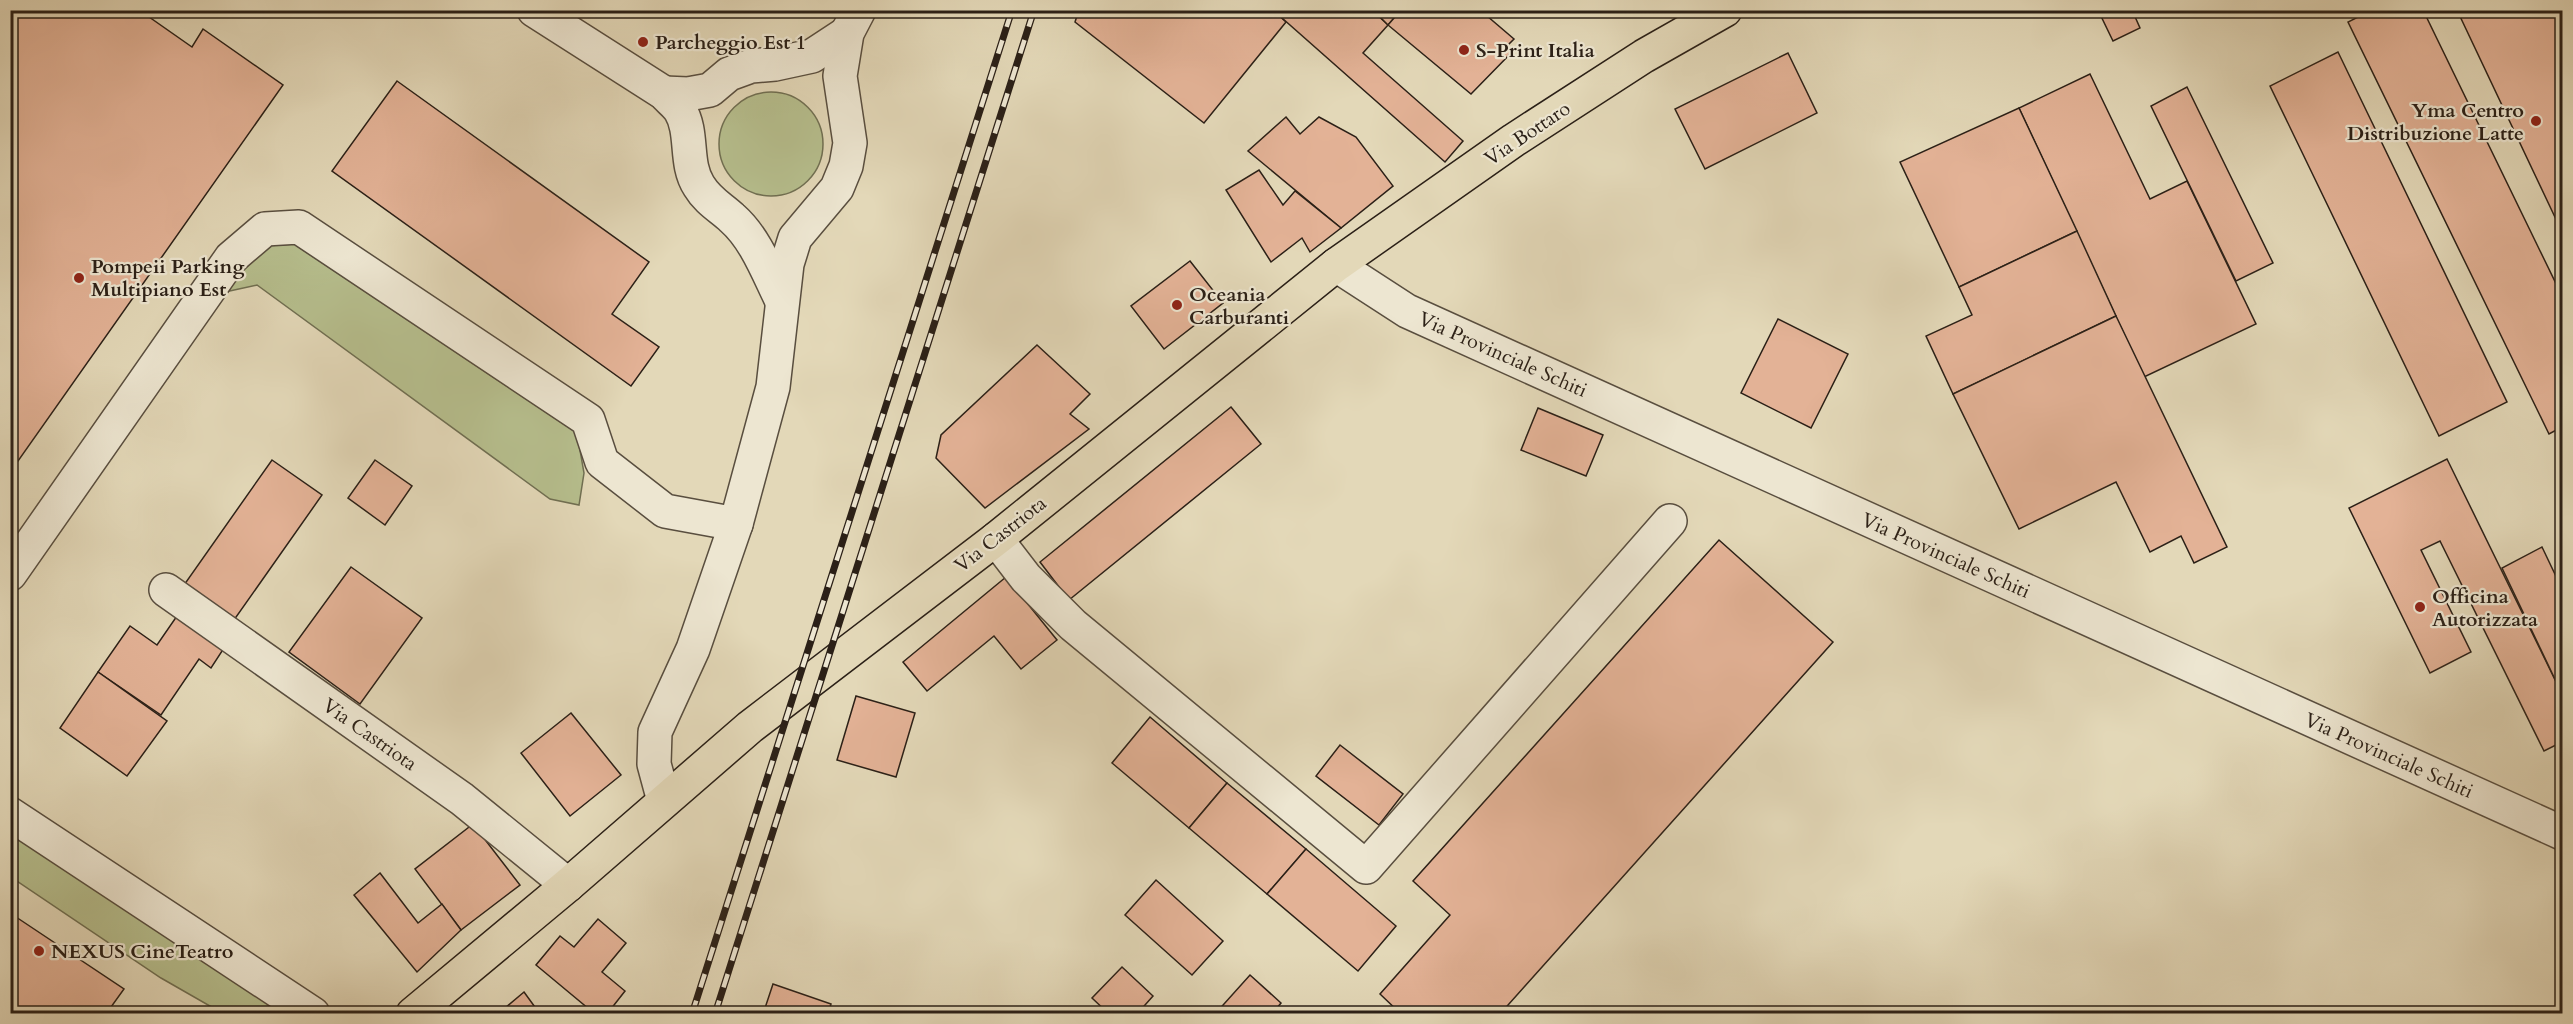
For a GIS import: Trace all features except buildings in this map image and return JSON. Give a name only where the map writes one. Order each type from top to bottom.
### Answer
[{"type":"main road","name":"Via Bottaro","points":[[1336,265],[1514,140],[1644,56],[1725,10]]},
{"type":"main road","name":"Via Castriota","points":[[413,1014],[568,885],[750,727],[996,539],[1336,265]]},
{"type":"street","points":[[534,10],[664,93],[681,111],[688,137],[689,162],[698,184],[712,204],[732,218],[747,236],[782,301]]},
{"type":"street","points":[[664,93],[688,94],[710,90],[729,74],[751,66],[775,64],[812,56],[853,22]]},
{"type":"street","points":[[664,801],[654,764],[655,732],[693,649],[736,524],[773,387],[787,264],[795,238],[837,188],[846,166],[849,143],[840,75],[853,22]]},
{"type":"street","points":[[10,574],[231,258],[265,229],[299,227],[588,420],[602,462],[665,511],[736,524]]},
{"type":"street","name":"Via Provinciale Schiti","points":[[1336,265],[1407,311],[2562,833]]},
{"type":"street","points":[[996,539],[1026,578],[1073,626],[1366,867],[1670,520]]},
{"type":"street","name":"Via Castriota","points":[[166,590],[462,799],[568,885]]},
{"type":"street","points":[[10,814],[313,1014]]},
{"type":"green space","points":[[771,92],[791,96],[808,107],[819,124],[823,144],[819,164],[808,181],[791,192],[771,196],[751,192],[734,181],[723,164],[719,144],[723,124],[734,107],[751,96]]},
{"type":"green space","points":[[294,244],[577,433],[584,473],[579,505],[550,499],[257,285],[225,292],[265,246]]},
{"type":"green space","points":[[10,823],[301,1013],[222,1013],[161,978],[11,877]]},
{"type":"railway","points":[[692,1014],[1012,10]]},
{"type":"railway","points":[[715,1014],[1034,10]]},
{"type":"place","name":"Parcheggio Est 1","points":[[643,42]]},
{"type":"place","name":"S-Print Italia","points":[[1464,50]]},
{"type":"place","name":"Yma Centro Distribuzione Latte","points":[[2536,121]]},
{"type":"place","name":"Pompeii Parking Multipiano Est","points":[[79,278]]},
{"type":"place","name":"Oceania Carburanti","points":[[1177,305]]},
{"type":"place","name":"Officina Autorizzata","points":[[2420,607]]},
{"type":"place","name":"NEXUS CineTeatro","points":[[39,951]]}]
